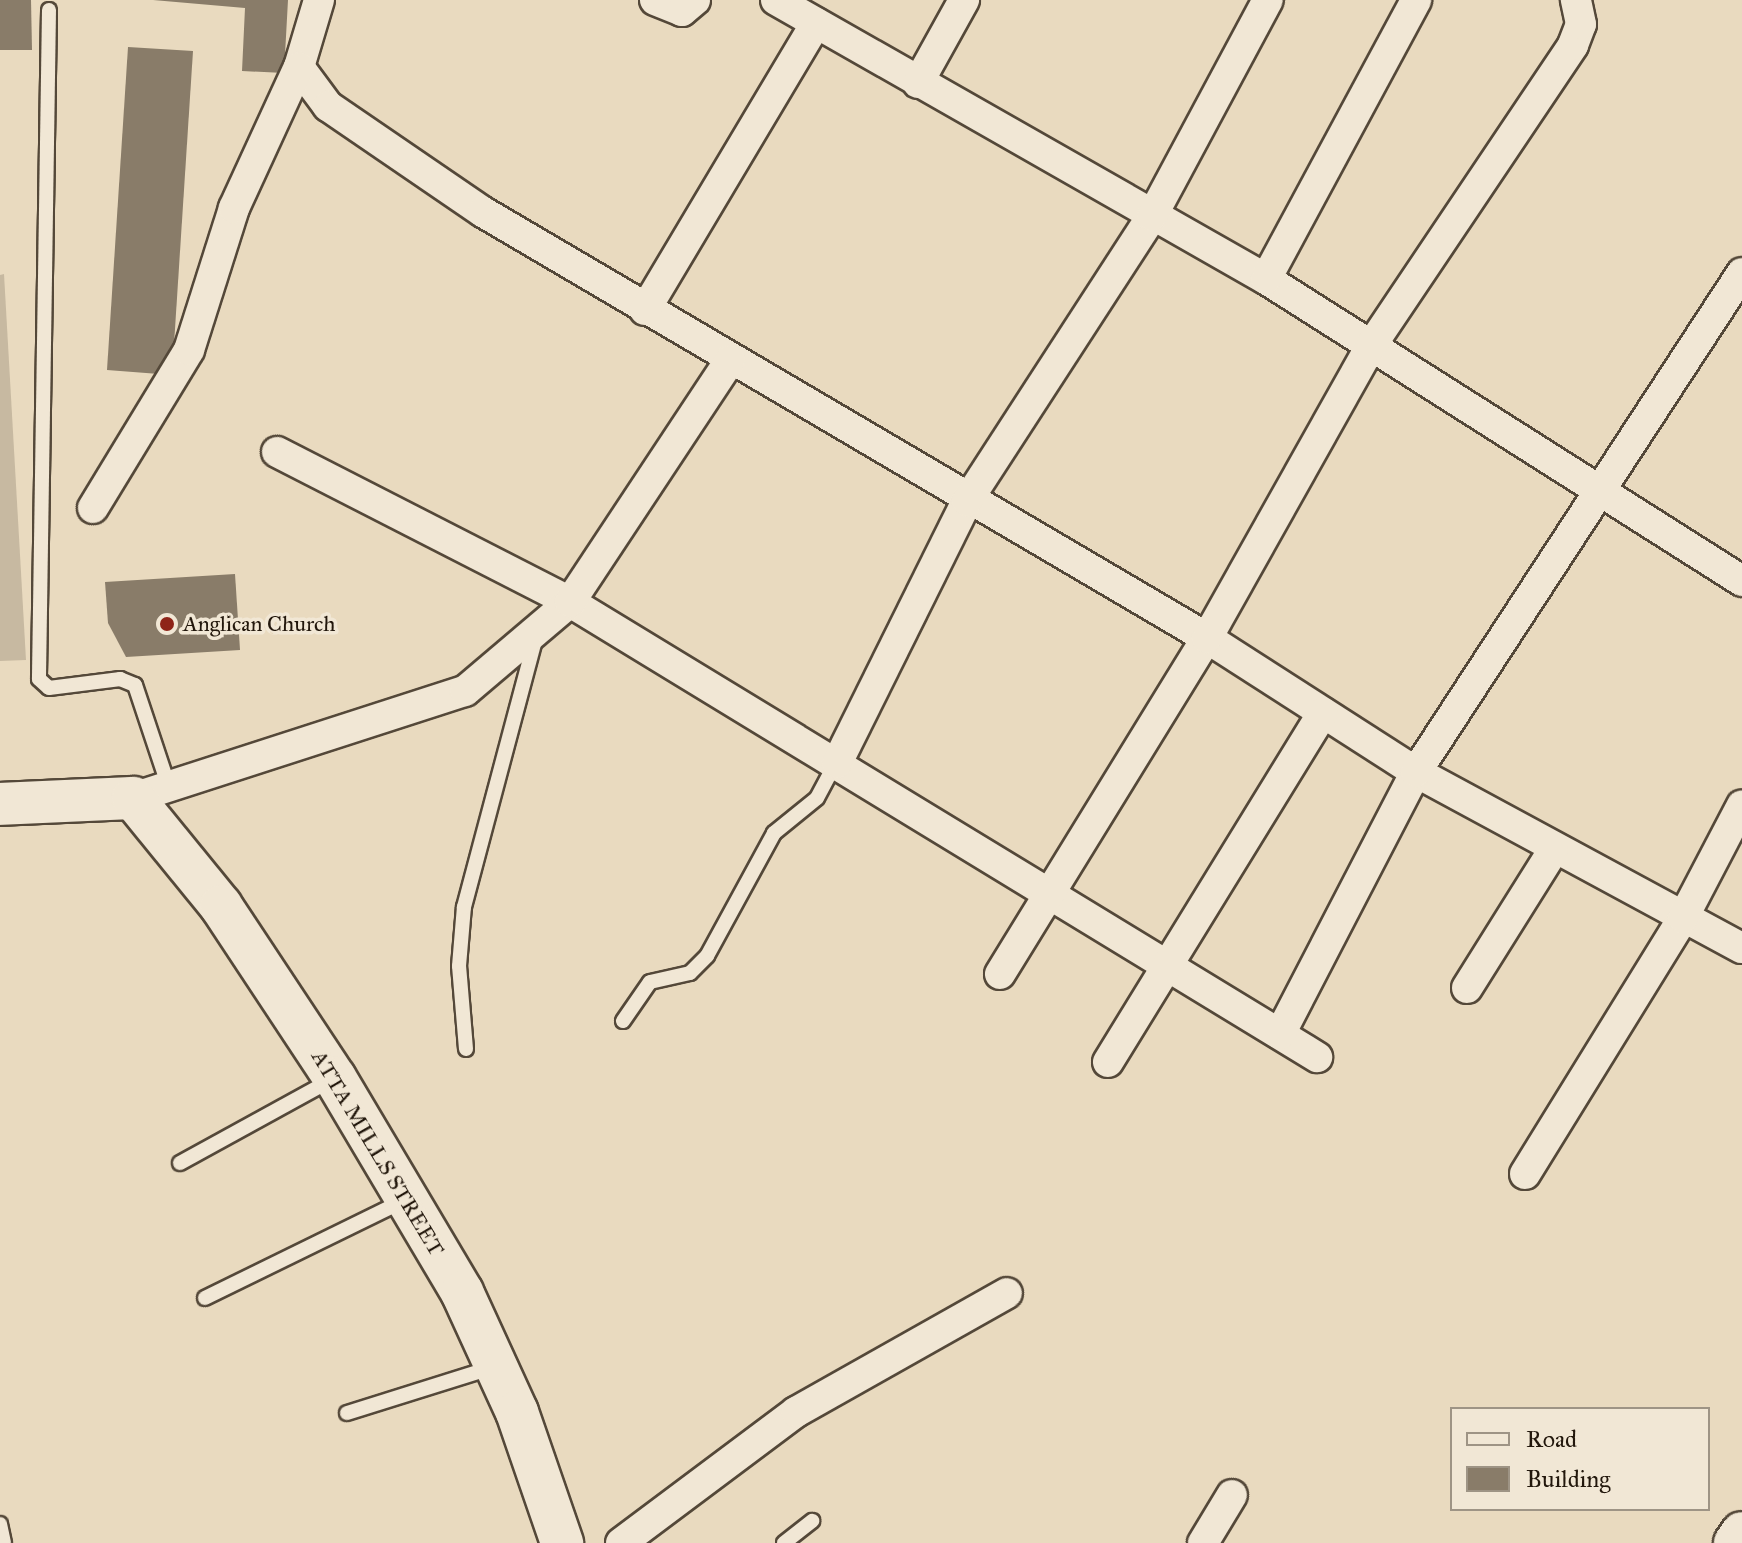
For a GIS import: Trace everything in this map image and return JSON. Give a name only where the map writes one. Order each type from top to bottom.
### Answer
[{"type":"main road","points":[[0,804],[151,792]]},
{"type":"main road","name":"ATTA MILLS STREET","points":[[151,792],[221,906],[335,1078],[407,1199],[495,1366],[562,1543]]},
{"type":"main road","points":[[1735,1543],[1742,1533]]},
{"type":"street","points":[[93,508],[189,350],[229,222],[299,67],[319,0]]},
{"type":"street","points":[[655,0],[682,11],[695,0]]},
{"type":"street","points":[[776,0],[1266,279],[1742,581]]},
{"type":"street","points":[[918,83],[964,0]]},
{"type":"street","points":[[837,763],[967,501],[1152,216],[1268,0]]},
{"type":"street","points":[[1266,279],[1416,0]]},
{"type":"street","points":[[1000,974],[1207,638],[1371,346],[1573,45],[1581,24],[1576,0]]},
{"type":"street","points":[[645,310],[816,23]]},
{"type":"street","points":[[299,67],[341,115],[483,212],[967,501],[1207,638],[1416,772],[1553,851],[1742,948]]},
{"type":"street","points":[[1280,1034],[1416,772],[1742,273]]},
{"type":"street","points":[[151,792],[465,691],[536,636],[570,602],[730,360]]},
{"type":"street","points":[[277,452],[570,602],[1051,892],[1317,1057]]},
{"type":"street","points":[[1108,1062],[1323,713]]},
{"type":"street","points":[[1525,1174],[1683,918],[1742,805]]},
{"type":"street","points":[[1467,988],[1553,851]]},
{"type":"street","points":[[621,1543],[796,1412],[1007,1293]]},
{"type":"street","points":[[1203,1543],[1232,1495]]},
{"type":"lane","points":[[49,10],[39,679],[49,688],[120,679],[135,685],[151,792]]},
{"type":"lane","points":[[466,1049],[464,907],[536,636]]},
{"type":"lane","points":[[623,1021],[650,982],[690,973],[707,956],[774,833],[817,798],[837,763]]},
{"type":"lane","points":[[180,1163],[335,1078]]},
{"type":"lane","points":[[205,1298],[407,1199]]},
{"type":"lane","points":[[347,1413],[495,1366]]},
{"type":"lane","points":[[784,1543],[812,1521]]},
{"type":"lane","points":[[0,1524],[4,1543]]},
{"type":"shaded area","points":[[4,274],[26,660],[0,661],[0,275]]},
{"type":"building","points":[[0,0],[31,0],[32,50],[0,50]]},
{"type":"building","points":[[153,0],[288,0],[284,73],[242,71],[245,8]]},
{"type":"building","points":[[128,47],[193,51],[172,375],[107,370]]},
{"type":"building","points":[[235,574],[240,650],[126,657],[108,623],[105,582]]},
{"type":"place","name":"Anglican Church","points":[[167,624]]}]
